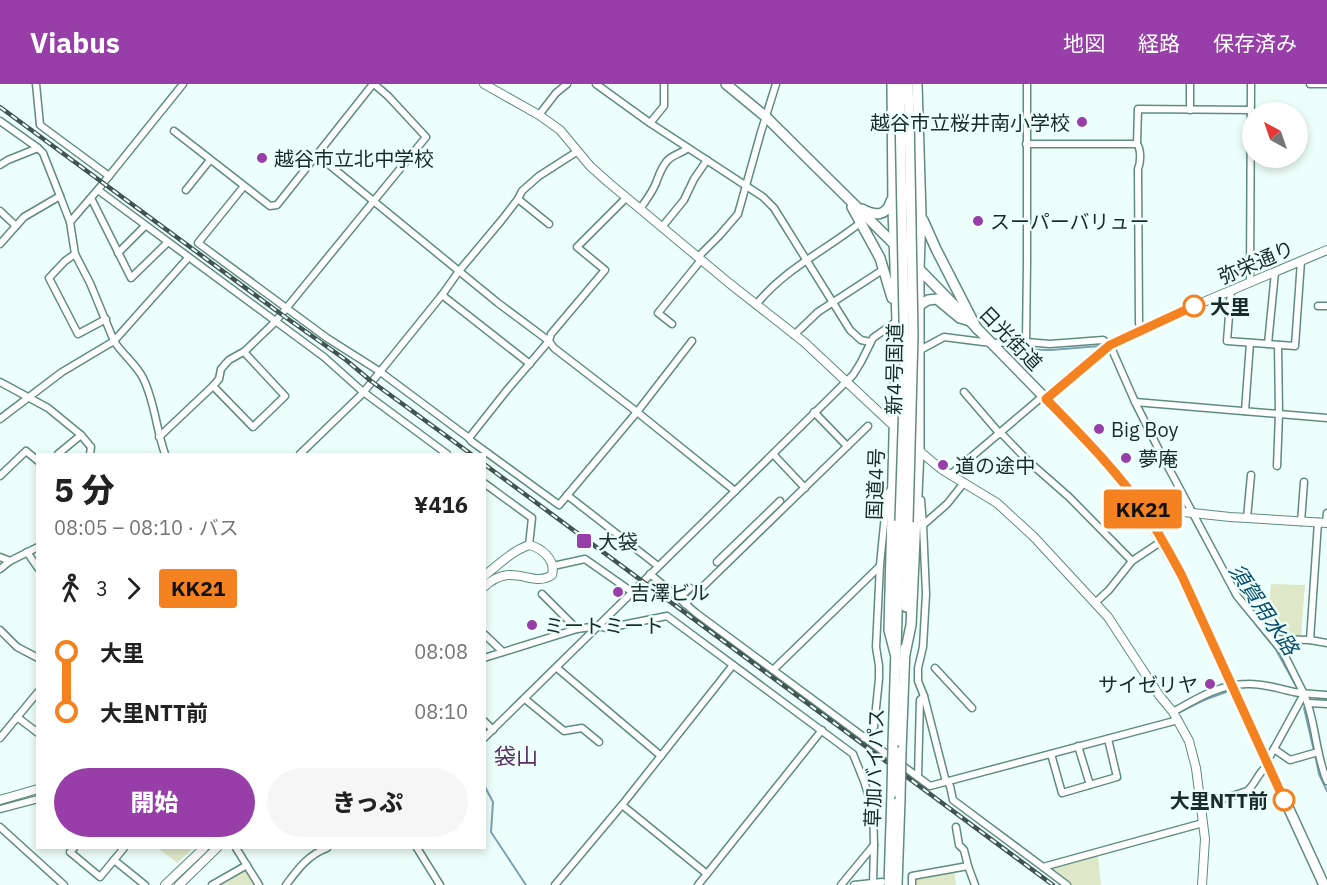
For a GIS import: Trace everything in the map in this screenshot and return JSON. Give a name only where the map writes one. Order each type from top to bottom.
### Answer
[{"type":"main road","name":"日光街道","points":[[726,84],[765,117],[920,269],[1094,448],[1121,481],[1149,519],[1182,576],[1324,885]]},
{"type":"main road","name":"国道4号","points":[[891,84],[892,196],[897,317],[889,630],[895,652]]},
{"type":"main road","name":"新4号国道","points":[[900,84],[905,371],[905,654]]},
{"type":"main road","name":"新4号国道","points":[[895,652],[912,399],[913,335],[908,84]]},
{"type":"main road","points":[[905,654],[911,625],[919,451],[921,215],[917,84]]},
{"type":"main road","points":[[850,202],[877,214],[889,208],[892,196]]},
{"type":"main road","points":[[850,202],[884,269],[897,317]]},
{"type":"main road","points":[[921,215],[925,228],[974,325]]},
{"type":"main road","points":[[920,305],[928,300],[938,299],[960,318],[974,325]]},
{"type":"main road","name":"草加バイパス","points":[[895,652],[900,799],[897,885]]},
{"type":"main road","name":"草加バイパス","points":[[885,883],[905,654]]},
{"type":"street","points":[[36,84],[40,125],[109,176]]},
{"type":"street","points":[[70,222],[183,84]]},
{"type":"street","points":[[159,437],[213,386],[219,379],[221,369],[229,360],[243,352],[275,322],[426,137],[374,84],[277,205],[270,206],[174,131]]},
{"type":"street","points":[[484,84],[539,115],[560,130],[590,166],[795,335],[919,451],[950,476],[997,503],[1024,526],[1096,602],[1116,627],[1153,686],[1173,712],[1189,741],[1198,776],[1205,838],[1202,885]]},
{"type":"street","points":[[539,115],[556,93],[567,84]]},
{"type":"street","points":[[596,84],[650,123],[763,196],[774,208],[854,335],[870,342]]},
{"type":"street","points":[[650,123],[664,106],[664,84]]},
{"type":"street","points":[[672,324],[658,313],[699,258],[738,214],[776,84]]},
{"type":"street","points":[[1026,342],[1027,84]]},
{"type":"street","points":[[1190,84],[1190,110]]},
{"type":"street","points":[[1251,84],[1251,102]]},
{"type":"street","points":[[1310,84],[1327,84]]},
{"type":"street","points":[[1141,330],[1138,323],[1140,147],[1137,144],[1138,109],[1242,110]]},
{"type":"street","points":[[0,121],[43,153],[70,222],[75,254],[90,283],[114,341],[142,376],[153,405],[165,453]]},
{"type":"street","points":[[1026,144],[1137,144]]},
{"type":"street","points":[[892,147],[918,146]]},
{"type":"street","points":[[0,165],[38,148]]},
{"type":"street","points":[[640,209],[650,195],[666,161],[688,148]]},
{"type":"street","points":[[301,453],[362,394],[362,391],[442,295],[522,191],[539,176],[578,151]]},
{"type":"street","points":[[316,154],[498,303],[549,341],[554,348],[735,491]]},
{"type":"street","points":[[186,190],[210,160]]},
{"type":"street","points":[[662,227],[684,200],[694,179],[708,160]]},
{"type":"street","points":[[1250,282],[1251,168]]},
{"type":"street","points":[[244,186],[198,243],[327,338],[379,371],[559,505],[691,343]]},
{"type":"street","points":[[98,190],[324,357],[362,391],[446,453]]},
{"type":"street","points":[[0,244],[24,217],[60,196]]},
{"type":"street","points":[[91,198],[131,278],[168,242]]},
{"type":"street","points":[[518,198],[549,224]]},
{"type":"street","points":[[469,438],[605,270],[577,247],[626,198]]},
{"type":"street","points":[[0,211],[16,225]]},
{"type":"street","points":[[756,305],[775,285],[860,223]]},
{"type":"street","points":[[118,254],[145,226]]},
{"type":"street","name":"弥栄通り","points":[[1045,398],[1110,345],[1327,250]]},
{"type":"street","points":[[75,254],[49,278],[78,334],[106,320]]},
{"type":"street","points":[[0,419],[62,372],[114,341],[188,258]]},
{"type":"street","points":[[1231,291],[1227,341],[1294,346],[1301,261]]},
{"type":"street","points":[[795,335],[818,312],[884,269]]},
{"type":"street","points":[[1268,344],[1275,272]]},
{"type":"street","points":[[442,295],[530,364]]},
{"type":"street","points":[[1318,306],[1327,306]]},
{"type":"street","points":[[486,736],[856,371],[873,338],[897,317]]},
{"type":"street","points":[[920,350],[944,337],[991,343],[1050,344],[1103,340],[1110,345],[1135,402],[1238,596],[1283,652],[1304,694],[1308,703],[1318,755],[1327,781]]},
{"type":"street","points":[[1245,411],[1250,343]]},
{"type":"street","points":[[1278,345],[1278,466]]},
{"type":"street","points":[[213,386],[253,427],[285,396],[243,352]]},
{"type":"street","points":[[0,382],[48,408],[81,435],[91,447],[90,453]]},
{"type":"street","points":[[964,392],[1000,433],[1132,561]]},
{"type":"street","points":[[950,476],[1045,398]]},
{"type":"street","points":[[1135,402],[1327,418]]},
{"type":"street","points":[[814,412],[847,446]]},
{"type":"street","points":[[685,604],[868,426]]},
{"type":"street","points":[[59,453],[81,435]]},
{"type":"street","points":[[0,476],[26,452],[36,460]]},
{"type":"street","points":[[773,454],[805,488]]},
{"type":"street","points":[[1247,518],[1251,475]]},
{"type":"street","points":[[1301,522],[1304,482]]},
{"type":"street","points":[[917,483],[921,486],[926,594],[918,681],[953,800],[1067,885]]},
{"type":"street","points":[[486,484],[532,518],[529,545]]},
{"type":"street","points":[[923,525],[947,504],[963,484]]},
{"type":"street","points":[[864,738],[874,728],[879,679],[876,647],[880,565],[887,494],[893,487]]},
{"type":"street","points":[[567,495],[658,566]]},
{"type":"street","points":[[717,562],[780,501]]},
{"type":"street","points":[[1149,519],[1163,511],[1174,511],[1324,523]]},
{"type":"street","points":[[1310,640],[1327,513]]},
{"type":"street","points":[[743,536],[749,542]]},
{"type":"street","points":[[1096,602],[1132,561],[1162,541]]},
{"type":"street","points":[[529,545],[540,549],[549,557],[554,566],[552,575],[546,578],[511,574],[486,582],[503,561],[529,545]]},
{"type":"street","points":[[0,569],[10,561],[36,548]]},
{"type":"street","points":[[27,552],[36,565]]},
{"type":"street","points":[[0,557],[10,561]]},
{"type":"street","points":[[554,566],[585,559],[632,592]]},
{"type":"street","points":[[503,561],[511,574]]},
{"type":"street","points":[[773,670],[880,565]]},
{"type":"street","points":[[650,574],[685,604],[930,786],[1178,720]]},
{"type":"street","points":[[677,597],[690,588]]},
{"type":"street","points":[[542,594],[577,629]]},
{"type":"street","points":[[486,657],[577,629],[598,626],[607,628],[667,616],[853,754],[873,810],[873,884]]},
{"type":"street","points":[[0,630],[17,647],[36,657]]},
{"type":"street","points":[[486,636],[503,652]]},
{"type":"street","points":[[1273,639],[1327,642]]},
{"type":"street","points":[[555,885],[733,665]]},
{"type":"street","points":[[557,668],[661,756]]},
{"type":"street","points":[[935,668],[972,708]]},
{"type":"street","points":[[1173,712],[1231,685],[1250,683],[1304,694],[1327,695]]},
{"type":"street","points":[[0,738],[36,694]]},
{"type":"street","points":[[1202,806],[1251,788],[1304,694]]},
{"type":"street","points":[[918,777],[920,700],[924,696]]},
{"type":"street","points":[[525,699],[564,731],[582,728],[599,742]]},
{"type":"street","points":[[1308,703],[1327,704]]},
{"type":"street","points":[[17,717],[36,731]]},
{"type":"street","points":[[486,723],[493,730]]},
{"type":"street","points":[[698,885],[822,730]]},
{"type":"street","points":[[1051,754],[1062,793],[1117,777],[1108,738]]},
{"type":"street","points":[[1078,746],[1090,785]]},
{"type":"street","points":[[1274,749],[1290,760],[1318,755],[1327,759]]},
{"type":"street","points":[[0,800],[36,790]]},
{"type":"street","points":[[0,809],[36,799]]},
{"type":"street","points":[[622,805],[707,874]]},
{"type":"street","points":[[1043,867],[1203,823]]},
{"type":"street","points":[[0,827],[64,885]]},
{"type":"street","points":[[956,827],[959,845],[964,850],[975,885]]},
{"type":"street","points":[[841,885],[874,845]]},
{"type":"street","points":[[73,849],[70,852],[100,877],[123,849]]},
{"type":"street","points":[[165,885],[203,849]]},
{"type":"street","points":[[179,885],[216,849]]},
{"type":"street","points":[[237,849],[259,885]]},
{"type":"street","points":[[286,885],[305,860],[324,849]]},
{"type":"street","points":[[418,849],[440,885]]},
{"type":"street","points":[[114,860],[146,885]]},
{"type":"street","points":[[212,885],[248,865]]},
{"type":"street","points":[[912,885],[912,876],[968,866]]},
{"type":"street","points":[[854,885],[885,883]]},
{"type":"green space","points":[[1271,584],[1305,585],[1301,636],[1273,634],[1267,627]]},
{"type":"green space","points":[[159,849],[192,849],[177,863]]},
{"type":"green space","points":[[1098,856],[1101,885],[1071,885],[1049,869]]},
{"type":"green space","points":[[243,870],[250,871],[257,885],[218,885]]},
{"type":"green space","points":[[954,871],[956,885],[915,885],[915,879]]},
{"type":"waterway","name":"須賀用水路","points":[[1009,349],[1051,350],[1100,346]]},
{"type":"waterway","name":"須賀用水路","points":[[1191,517],[1204,541]]},
{"type":"waterway","name":"須賀用水路","points":[[1223,575],[1233,596],[1275,648],[1296,686]]},
{"type":"waterway","points":[[1180,712],[1226,692]]},
{"type":"waterway","points":[[1313,697],[1327,699]]},
{"type":"waterway","name":"須賀用水路","points":[[1304,708],[1314,751]]},
{"type":"waterway","name":"須賀用水路","points":[[1315,754],[1319,774],[1327,791]]},
{"type":"waterway","points":[[486,789],[493,802],[491,832],[526,885]]},
{"type":"railway","points":[[0,107],[470,453]]},
{"type":"railway","points":[[486,465],[1053,885]]},
{"type":"bus line","name":"KK21","points":[[1194,306],[1110,345],[1046,399],[1094,448],[1149,519],[1182,576],[1284,800]]},
{"type":"place","name":"越谷市立桜井南小学校","points":[[1082,122]]},
{"type":"place","name":"越谷市立北中学校","points":[[262,158]]},
{"type":"place","name":"スーパーバリュー","points":[[978,221]]},
{"type":"place","name":"大里","points":[[1194,306]]},
{"type":"place","name":"Big Boy","points":[[1099,429]]},
{"type":"place","name":"夢庵","points":[[1126,458]]},
{"type":"place","name":"道の途中","points":[[943,465]]},
{"type":"place","name":"大袋","points":[[584,541]]},
{"type":"place","name":"吉澤ビル","points":[[618,592]]},
{"type":"place","name":"ミートミート","points":[[532,625]]},
{"type":"place","name":"サイゼリヤ","points":[[1210,684]]},
{"type":"place","name":"大里NTT前","points":[[1284,800]]},
{"type":"district","name":"袋山","points":[[516,755]]}]
